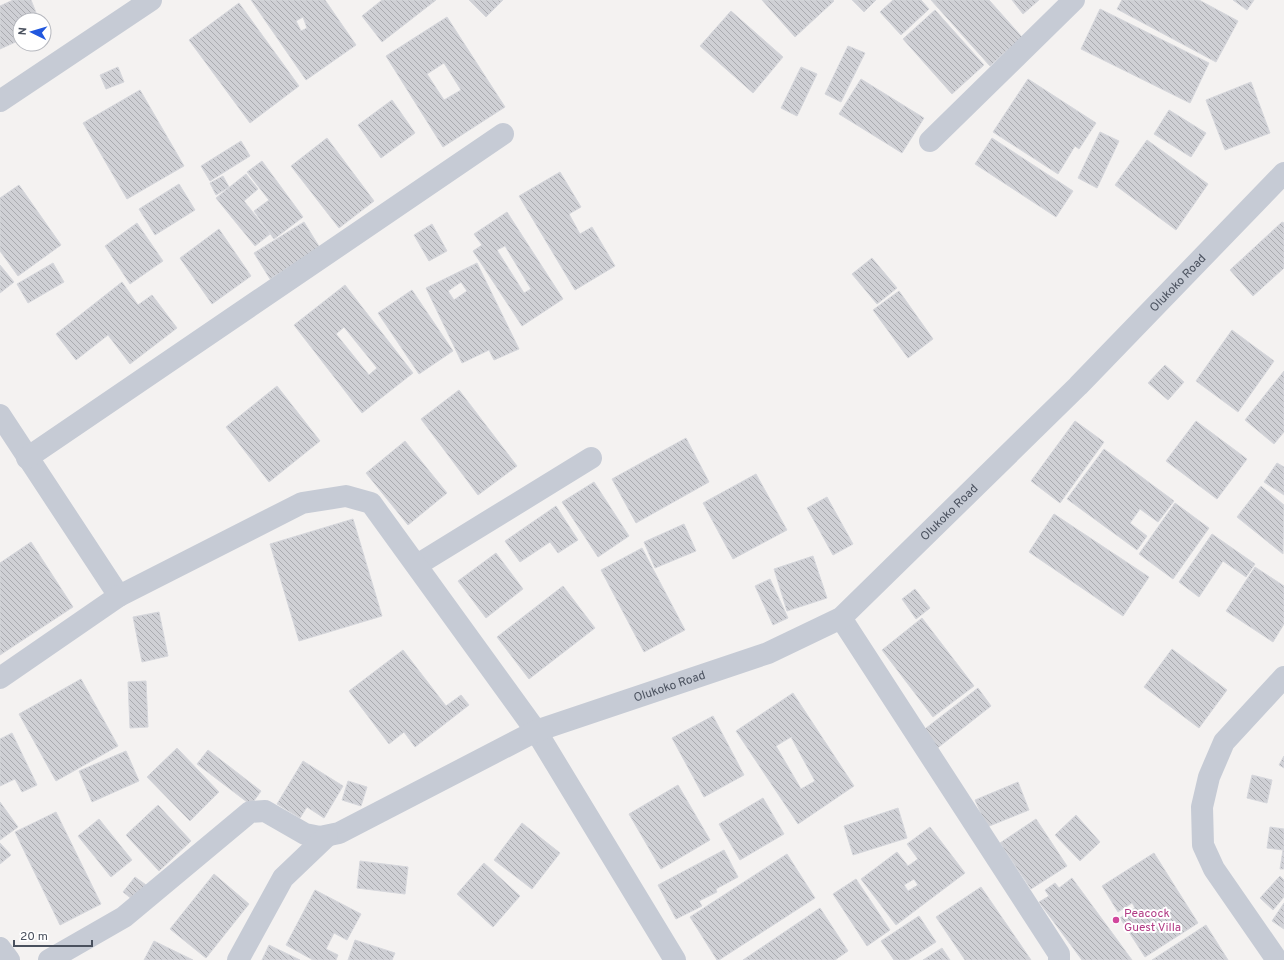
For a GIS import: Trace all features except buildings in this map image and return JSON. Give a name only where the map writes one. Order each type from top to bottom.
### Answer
[{"type":"street","points":[[0,101],[151,0]]},
{"type":"street","points":[[930,142],[1074,0]]},
{"type":"street","points":[[27,458],[503,134]]},
{"type":"street","name":"Olukoko Road","points":[[327,836],[339,833],[536,731],[768,653],[841,618],[1078,386],[1284,173]]},
{"type":"street","points":[[0,415],[27,458],[120,596]]},
{"type":"street","points":[[417,565],[591,458]]},
{"type":"street","points":[[0,678],[120,596],[302,503],[346,496],[371,502],[536,731],[668,958]]},
{"type":"street","points":[[841,618],[1059,954],[1060,960]]},
{"type":"street","points":[[1277,960],[1214,869],[1204,845],[1202,807],[1209,777],[1224,742],[1284,677]]},
{"type":"street","points":[[48,960],[124,917],[250,812],[264,811],[305,834],[320,838],[327,836]]},
{"type":"street","points":[[238,960],[282,878],[327,836]]},
{"type":"street","points":[[0,948],[9,960]]},
{"type":"place","name":"Peacock Guest Villa","points":[[1116,920]]}]
